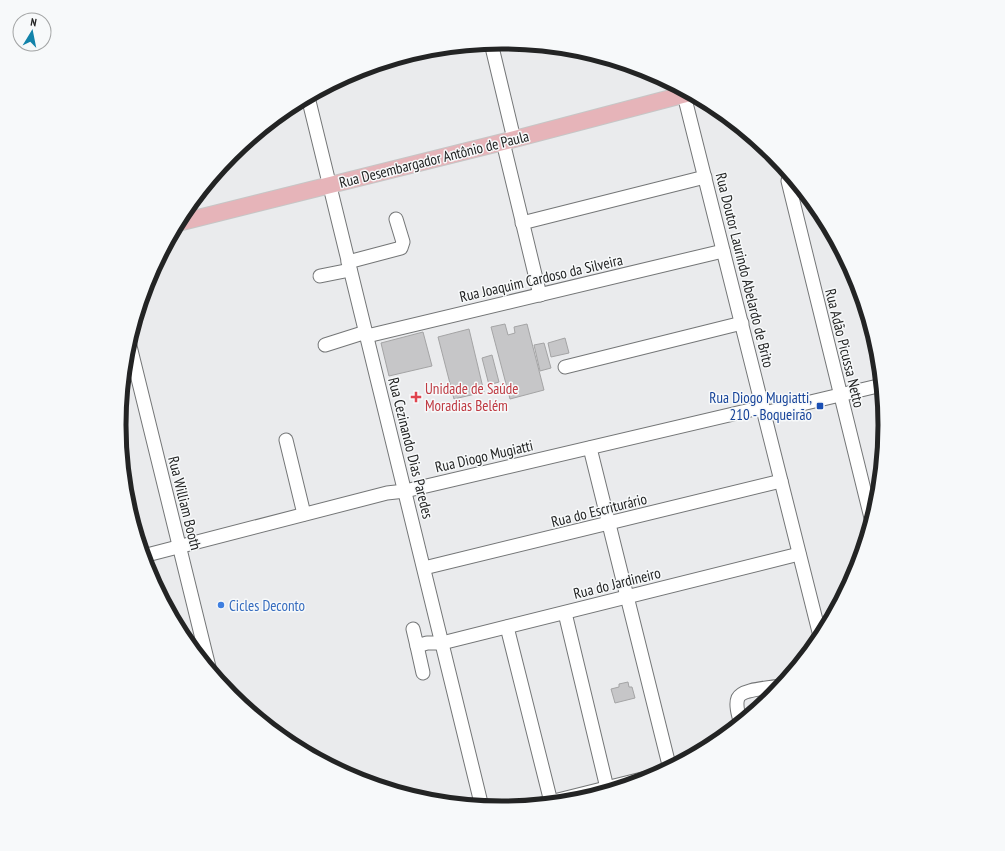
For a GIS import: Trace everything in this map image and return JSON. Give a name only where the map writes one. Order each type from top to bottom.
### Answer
[{"type":"main road","name":"Rua Desembargador Antônio de Paula","points":[[186,221],[509,141],[683,95]]},
{"type":"street","points":[[492,49],[522,223],[540,295]]},
{"type":"street","name":"Rua Doutor Laurindo Abelardo de Brito","points":[[688,97],[704,177],[819,631]]},
{"type":"street","name":"Rua Cezinando Dias Paredes","points":[[309,102],[481,801]]},
{"type":"street","points":[[522,223],[704,177]]},
{"type":"street","name":"Rua Adão Picussa Netto","points":[[788,181],[869,511]]},
{"type":"street","points":[[320,276],[401,248],[403,242],[396,219]]},
{"type":"street","name":"Rua Joaquim Cardoso da Silveira","points":[[324,345],[723,251]]},
{"type":"street","points":[[565,367],[742,323]]},
{"type":"street","name":"Rua William Booth","points":[[132,356],[207,659]]},
{"type":"street","name":"Rua Diogo Mugiatti","points":[[149,554],[387,493],[405,491],[590,448],[877,386]]},
{"type":"street","points":[[286,440],[304,514]]},
{"type":"street","points":[[590,448],[669,763]]},
{"type":"street","name":"Rua do Escriturário","points":[[424,568],[781,481]]},
{"type":"street","name":"Rua do Jardineiro","points":[[417,646],[427,643],[442,643],[799,554]]},
{"type":"street","points":[[565,613],[608,787]]},
{"type":"street","points":[[507,627],[550,799]]},
{"type":"street","points":[[413,629],[423,673]]},
{"type":"street","points":[[740,718],[737,704],[738,697],[744,692],[774,687]]},
{"type":"building","points":[[505,324],[508,335],[515,333],[514,327],[527,324],[544,390],[510,399],[491,327]]},
{"type":"building","points":[[469,329],[484,392],[454,399],[438,337]]},
{"type":"building","points":[[423,332],[432,366],[389,376],[381,343]]},
{"type":"building","points":[[565,338],[569,353],[551,357],[548,343]]},
{"type":"building","points":[[544,343],[551,368],[540,371],[534,345]]},
{"type":"building","points":[[492,355],[499,382],[489,385],[482,358]]},
{"type":"building","points":[[628,682],[629,687],[632,687],[635,698],[615,703],[611,689],[619,687],[619,684]]},
{"type":"place","name":"Unidade de Saúde Moradias Belém","points":[[416,397]]},
{"type":"place","name":"Rua Diogo Mugiatti, 210 - Boqueirão","points":[[820,406]]},
{"type":"place","name":"Cicles Deconto","points":[[221,605]]}]
